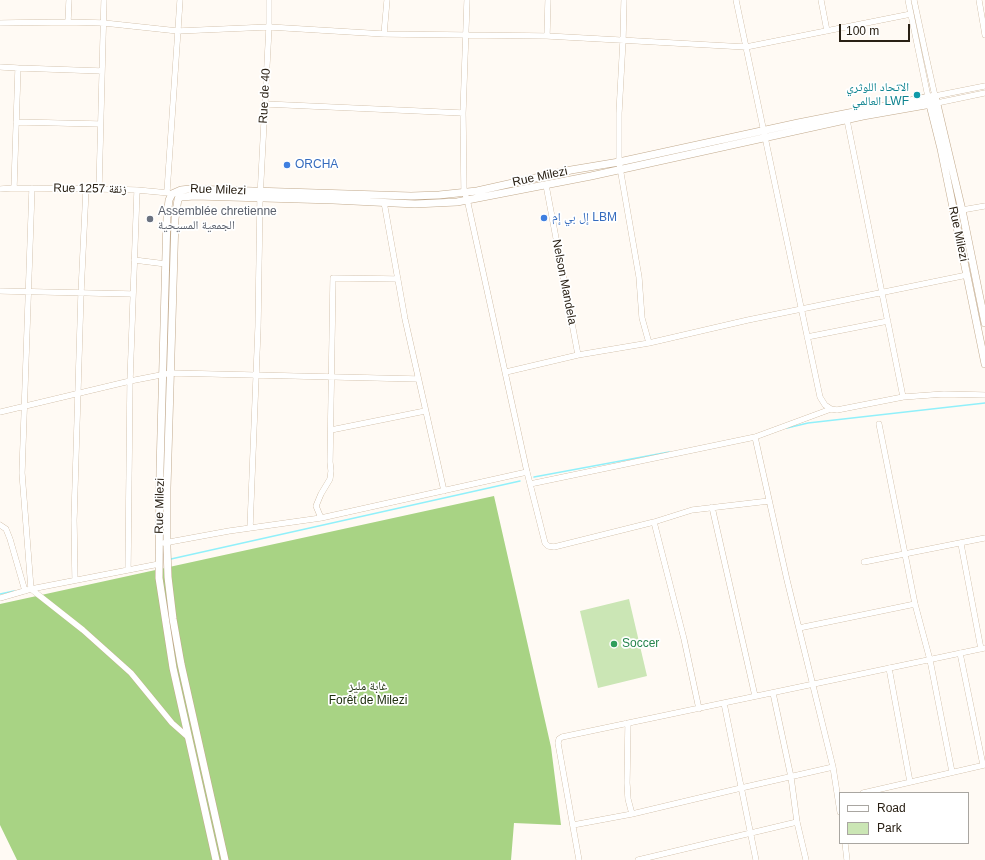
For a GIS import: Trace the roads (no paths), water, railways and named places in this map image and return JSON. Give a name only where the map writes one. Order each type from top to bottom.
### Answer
[{"type":"street","points":[[68,22],[69,0]]},
{"type":"street","points":[[99,189],[104,0]]},
{"type":"street","points":[[178,199],[170,193],[169,146],[180,0]]},
{"type":"street","name":"Rue de 40","points":[[250,528],[256,374],[260,195],[269,27],[269,0]]},
{"type":"street","points":[[384,34],[387,0]]},
{"type":"street","points":[[467,0],[463,113],[464,192],[468,200],[527,472],[545,543],[548,546],[554,547],[654,522],[692,510],[768,501]]},
{"type":"street","points":[[547,36],[548,0]]},
{"type":"street","points":[[624,0],[619,112],[619,165],[639,277],[642,318],[649,342]]},
{"type":"street","points":[[736,0],[820,397],[825,405],[831,409],[837,410],[903,397],[944,394],[985,396]]},
{"type":"street","points":[[821,0],[827,31]]},
{"type":"street","points":[[908,0],[932,100]]},
{"type":"street","points":[[914,0],[926,56],[932,100]]},
{"type":"street","points":[[979,0],[985,35]]},
{"type":"street","points":[[0,22],[104,23],[178,31],[269,27],[384,34],[547,36],[746,47],[911,14]]},
{"type":"street","points":[[0,67],[102,71]]},
{"type":"street","points":[[14,188],[18,68]]},
{"type":"street","points":[[932,100],[985,86]]},
{"type":"street","points":[[932,100],[985,93]]},
{"type":"street","name":"Rue Milezi","points":[[765,134],[847,120],[932,100]]},
{"type":"street","name":"Rue Milezi","points":[[167,373],[166,264],[167,217],[170,193],[190,188],[260,195],[384,202],[429,204],[457,202],[546,185],[619,165],[932,100]]},
{"type":"street","name":"Rue Milezi","points":[[932,100],[962,210],[985,323]]},
{"type":"street","name":"Rue Milezi","points":[[932,100],[940,149],[985,364]]},
{"type":"street","points":[[265,104],[463,113]]},
{"type":"street","points":[[847,120],[903,397]]},
{"type":"street","points":[[16,122],[100,124]]},
{"type":"street","name":"Rue Milezi","points":[[216,860],[173,668],[164,614],[159,564],[163,543],[167,373],[175,219],[178,199],[181,197],[195,196],[260,195],[411,196],[477,191],[571,170],[619,165]]},
{"type":"street","name":"Nelson Mandela","points":[[546,185],[578,355]]},
{"type":"street","points":[[28,590],[22,473],[32,188]]},
{"type":"street","name":"Rue 1257 زنقة","points":[[0,189],[99,189],[170,193]]},
{"type":"street","points":[[75,580],[74,520],[81,293],[86,189]]},
{"type":"street","points":[[128,570],[130,381],[137,190]]},
{"type":"street","points":[[384,202],[418,379],[444,491]]},
{"type":"street","points":[[962,210],[985,206]]},
{"type":"street","points":[[134,260],[166,264]]},
{"type":"street","points":[[506,372],[578,355],[649,342],[967,275]]},
{"type":"street","points":[[321,518],[316,506],[330,479],[333,278],[398,279]]},
{"type":"street","points":[[0,290],[133,294]]},
{"type":"street","points":[[807,337],[888,321]]},
{"type":"street","points":[[0,412],[167,373],[418,379]]},
{"type":"street","points":[[530,484],[755,436],[831,409]]},
{"type":"street","points":[[331,430],[425,411]]},
{"type":"street","points":[[879,424],[915,604],[930,660],[952,772]]},
{"type":"street","points":[[755,436],[768,501],[833,767],[839,799]]},
{"type":"street","points":[[163,543],[250,528],[321,518],[527,472]]},
{"type":"street","points":[[712,507],[755,696]]},
{"type":"street","points":[[654,522],[684,638],[699,709]]},
{"type":"street","points":[[0,525],[6,529],[28,590],[83,630],[132,673],[172,723],[189,738]]},
{"type":"street","points":[[864,562],[961,544],[985,538]]},
{"type":"street","name":"Rue Milezi","points":[[163,543],[173,618],[180,656],[225,860]]},
{"type":"street","points":[[579,860],[558,739],[983,648],[961,544]]},
{"type":"street","points":[[0,598],[28,590],[159,564]]},
{"type":"street","points":[[799,628],[915,604]]},
{"type":"street","points":[[867,792],[984,765],[960,654]]},
{"type":"street","points":[[889,668],[910,782]]},
{"type":"street","points":[[773,693],[791,776],[797,822],[806,860]]},
{"type":"street","points":[[724,703],[756,860]]},
{"type":"street","points":[[628,723],[627,783],[628,799],[632,814]]},
{"type":"street","points":[[573,825],[632,814],[833,767]]},
{"type":"street","points":[[638,860],[797,822]]},
{"type":"street","points":[[845,844],[847,860]]},
{"type":"waterway","points":[[787,428],[808,423],[985,403]]},
{"type":"waterway","points":[[534,477],[669,452]]},
{"type":"waterway","points":[[171,559],[520,481]]},
{"type":"waterway","points":[[0,594],[14,591]]},
{"type":"place","name":"الاتحاد اللوثري العالمي LWF","points":[[917,95]]},
{"type":"place","name":"ORCHA","points":[[287,165]]},
{"type":"place","name":"إل بي إم LBM","points":[[544,218]]},
{"type":"place","name":"Assemblée chretienne الجمعية المسيحية","points":[[150,219]]},
{"type":"place","name":"Soccer","points":[[614,644]]},
{"type":"park label","name":"غابة مليز Forêt de Milezi","points":[[368,694]]}]
